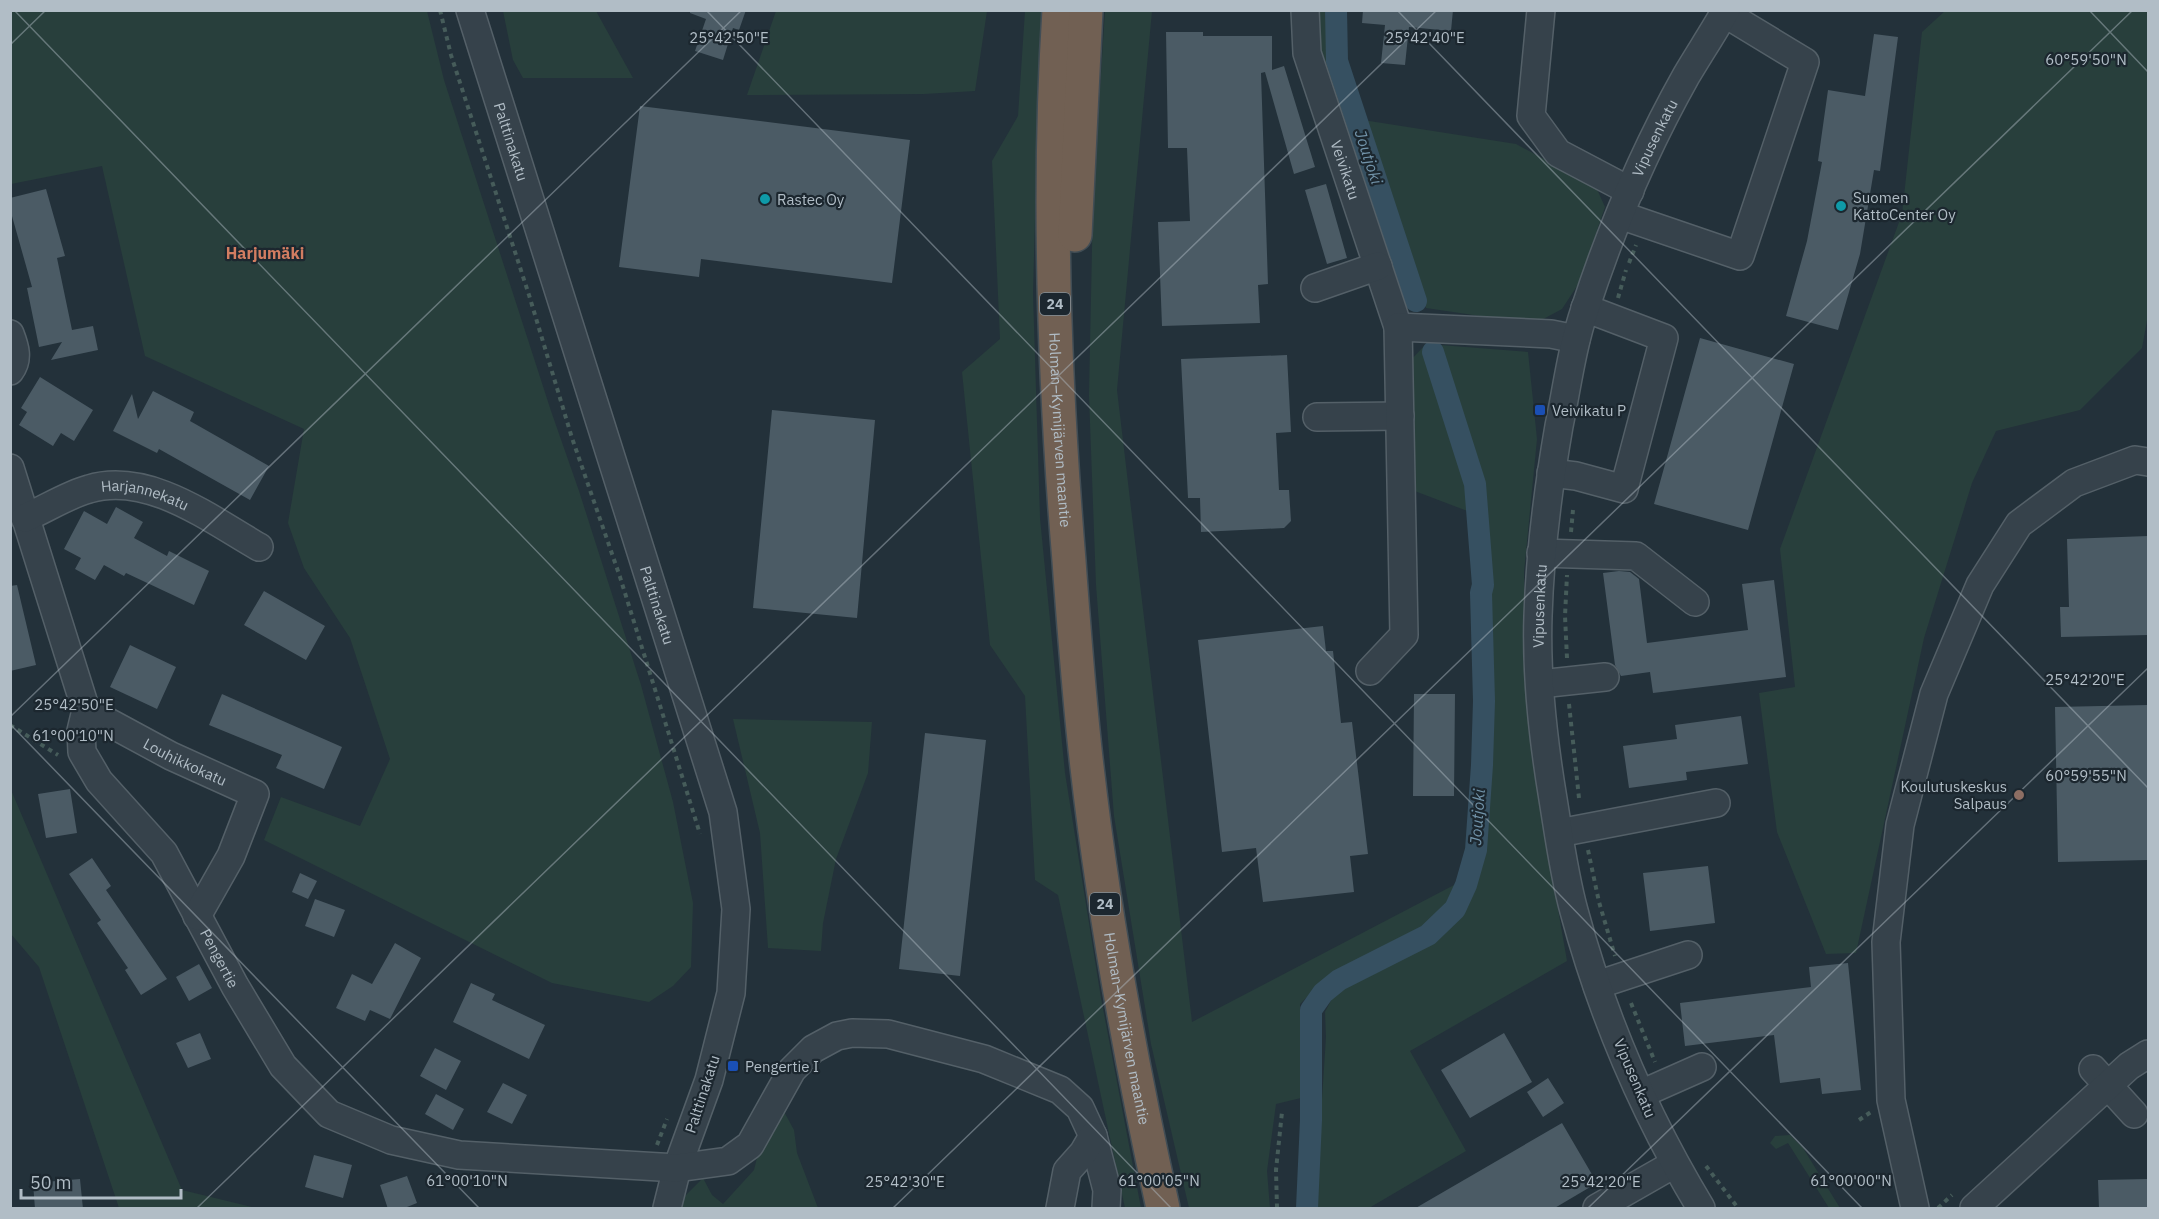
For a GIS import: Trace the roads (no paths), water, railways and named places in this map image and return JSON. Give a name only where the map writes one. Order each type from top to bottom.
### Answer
[{"type":"highway","name":"Holman–Kymijärven maantie","points":[[1059,10],[1053,146],[1056,330],[1061,469],[1072,596],[1087,765],[1101,879],[1122,1006],[1163,1209]]},
{"type":"highway","name":"Holman–Kymijärven maantie","points":[[1072,596],[1071,409],[1075,228],[1086,10]]},
{"type":"street","name":"Palttinakatu","points":[[470,10],[723,812],[736,909],[731,993],[709,1080],[677,1168],[667,1209]]},
{"type":"street","name":"Veivikatu","points":[[1305,10],[1307,53],[1398,327],[1404,635],[1370,671]]},
{"type":"street","points":[[1541,10],[1531,116],[1558,153],[1631,210],[1740,256],[1804,62],[1721,13]]},
{"type":"street","name":"Vipusenkatu","points":[[1701,1209],[1674,1164],[1653,1089],[1609,981],[1574,910],[1571,830],[1546,758],[1538,619],[1541,553],[1563,475],[1576,339],[1585,308],[1631,210],[1686,77],[1721,13]]},
{"type":"street","points":[[1315,288],[1378,266]]},
{"type":"street","points":[[1563,475],[1624,489],[1664,339],[1585,308]]},
{"type":"street","points":[[1398,327],[1551,334],[1576,339]]},
{"type":"street","points":[[10,334],[16,350],[15,366],[10,371]]},
{"type":"street","points":[[1317,417],[1400,416]]},
{"type":"street","points":[[1915,1209],[1891,1100],[1886,942],[1900,825],[1934,694],[1980,585],[2019,524],[2074,483],[2144,458]]},
{"type":"street","name":"Pengertie","points":[[10,468],[86,710],[81,731],[82,752],[99,782],[164,853],[235,986],[283,1066],[329,1114],[391,1140],[459,1155],[677,1168],[728,1161],[750,1145],[792,1070],[813,1049],[837,1036],[852,1033],[888,1034],[984,1059],[1060,1090],[1080,1108],[1093,1136],[1107,1190],[1106,1209]]},
{"type":"street","name":"Harjannekatu","points":[[26,518],[89,489],[123,483],[167,495],[259,547]]},
{"type":"street","points":[[1541,553],[1636,556],[1695,602]]},
{"type":"street","points":[[1540,684],[1605,677]]},
{"type":"street","name":"Louhikkokatu","points":[[86,710],[171,756],[255,794],[231,856],[197,916]]},
{"type":"street","points":[[1571,830],[1716,803]]},
{"type":"street","points":[[1609,981],[1688,955]]},
{"type":"street","points":[[1974,1209],[2101,1077],[2129,1066],[2148,1054]]},
{"type":"street","points":[[1653,1089],[1702,1067]]},
{"type":"street","points":[[2101,1077],[2134,1114]]},
{"type":"street","points":[[1060,1209],[1067,1171],[1083,1153],[1093,1136]]},
{"type":"street","points":[[1597,1209],[1674,1164]]},
{"type":"waterway","name":"Joutjoki","points":[[1336,10],[1337,61],[1416,301]]},
{"type":"waterway","name":"Joutjoki","points":[[1307,1208],[1311,1120],[1311,1010],[1323,993],[1339,980],[1428,935],[1455,909],[1466,885],[1476,850],[1484,701],[1481,593],[1483,585],[1475,484],[1433,352]]},
{"type":"place","name":"Rastec Oy","points":[[765,199]]},
{"type":"place","name":"Suomen KattoCenter Oy","points":[[1841,206]]},
{"type":"place","name":"Veivikatu P","points":[[1540,410]]},
{"type":"place","name":"Koulutuskeskus Salpaus","points":[[2019,795]]},
{"type":"place","name":"Pengertie I","points":[[733,1066]]},
{"type":"district","name":"Harjumäki","points":[[265,253]]}]
